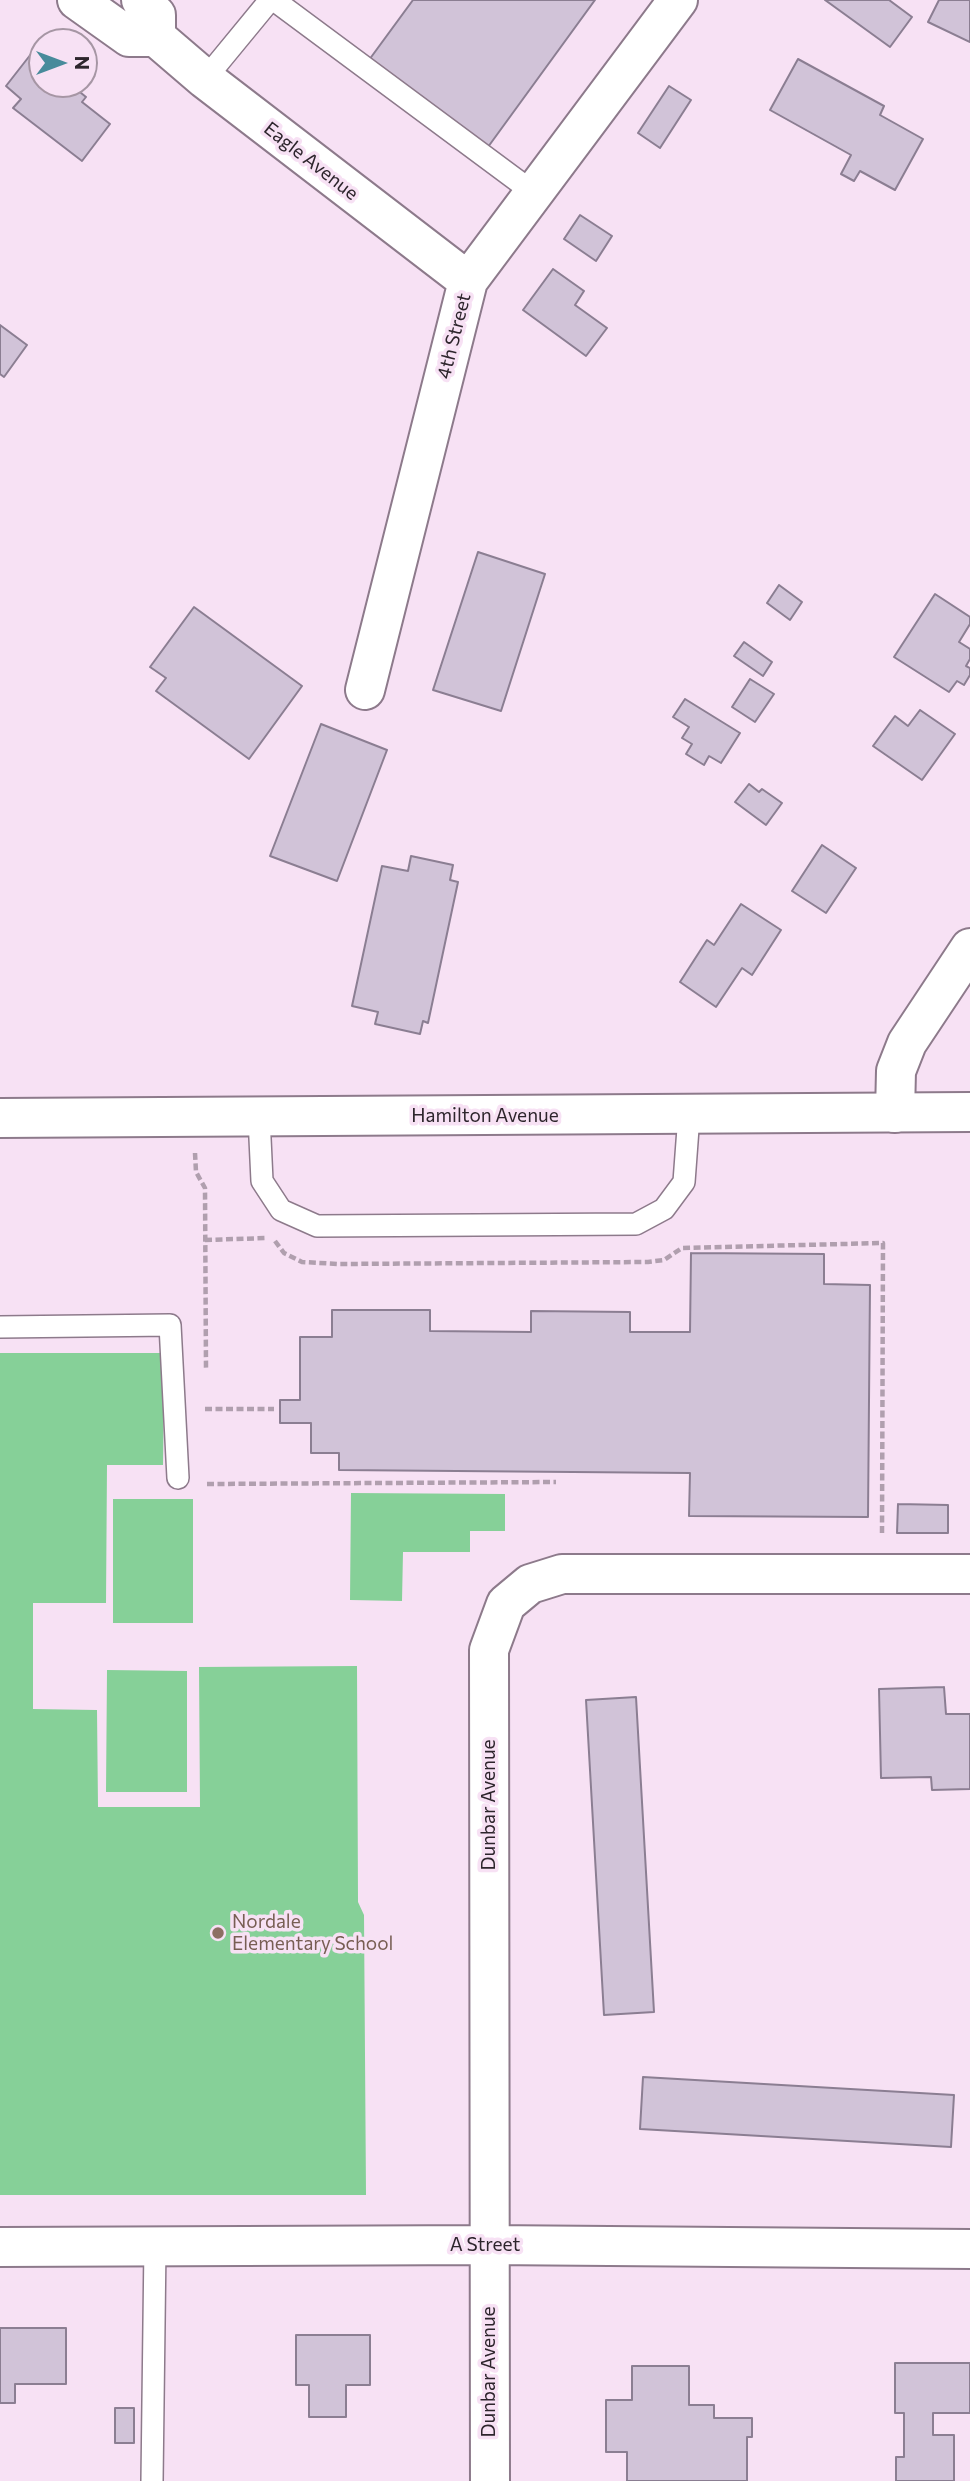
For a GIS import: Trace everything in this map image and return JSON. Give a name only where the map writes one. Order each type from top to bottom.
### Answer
[{"type":"street","points":[[77,0],[129,37],[156,37],[156,15],[141,0]]},
{"type":"street","name":"4th Street","points":[[365,690],[468,281],[678,0]]},
{"type":"street","name":"Eagle Avenue","points":[[156,37],[205,79],[468,281]]},
{"type":"street","points":[[895,1113],[896,1070],[907,1043],[970,948]]},
{"type":"street","name":"Hamilton Avenue","points":[[0,1118],[970,1112]]},
{"type":"street","name":"Dunbar Avenue","points":[[489,2481],[489,1650],[506,1604],[530,1584],[562,1574],[970,1574]]},
{"type":"street","name":"A Street","points":[[0,2247],[489,2245],[970,2249]]},
{"type":"lane","points":[[205,79],[272,0],[534,193]]},
{"type":"lane","points":[[259,1117],[262,1181],[281,1210],[317,1226],[635,1224],[664,1209],[684,1182],[689,1115]]},
{"type":"lane","points":[[0,1327],[170,1325],[178,1478]]},
{"type":"lane","points":[[152,2481],[155,2245]]},
{"type":"path","points":[[194,1116],[196,1172],[205,1188],[206,1370]]},
{"type":"path","points":[[205,1240],[272,1238],[284,1253],[302,1262],[339,1264],[648,1262],[664,1260],[682,1248],[883,1243],[882,1574]]},
{"type":"path","points":[[206,1396],[206,1409]]},
{"type":"path","points":[[174,1409],[274,1409]]},
{"type":"path","points":[[178,1478],[196,1484],[556,1482]]},
{"type":"green space","points":[[0,1353],[160,1353],[164,1394],[163,1465],[107,1465],[106,1603],[33,1603],[33,1709],[97,1710],[98,1807],[200,1807],[199,1667],[357,1666],[358,1902],[364,1915],[366,2195],[0,2195]]},
{"type":"green space","points":[[351,1493],[505,1494],[505,1531],[470,1531],[470,1552],[403,1552],[402,1601],[350,1600]]},
{"type":"green space","points":[[113,1499],[193,1499],[193,1623],[113,1623]]},
{"type":"green space","points":[[107,1670],[187,1671],[187,1792],[106,1792]]},
{"type":"building","points":[[413,0],[595,0],[488,147],[369,60]]},
{"type":"building","points":[[825,0],[889,0],[912,17],[890,47]]},
{"type":"building","points":[[939,0],[970,0],[970,42],[928,22]]},
{"type":"building","points":[[28,58],[28,98],[85,98],[82,102],[110,124],[82,161],[13,108],[21,99],[6,86]]},
{"type":"building","points":[[798,59],[884,106],[880,115],[923,139],[895,190],[860,171],[854,181],[841,174],[851,155],[770,110]]},
{"type":"building","points":[[669,86],[691,100],[660,148],[638,133]]},
{"type":"building","points":[[580,215],[612,236],[596,261],[564,239]]},
{"type":"building","points":[[553,269],[584,291],[575,305],[607,328],[586,356],[523,310]]},
{"type":"building","points":[[0,325],[27,345],[4,377],[0,374]]},
{"type":"building","points":[[478,552],[545,574],[501,711],[433,690]]},
{"type":"building","points":[[779,585],[802,602],[790,620],[767,603]]},
{"type":"building","points":[[935,594],[970,617],[970,624],[959,642],[970,649],[970,659],[966,666],[970,668],[970,675],[964,685],[957,681],[949,692],[894,657]]},
{"type":"building","points":[[194,607],[302,686],[249,759],[156,691],[166,678],[150,667]]},
{"type":"building","points":[[744,642],[772,662],[763,676],[734,656]]},
{"type":"building","points":[[750,679],[774,694],[755,722],[732,707]]},
{"type":"building","points":[[685,699],[740,733],[721,763],[709,756],[704,765],[686,754],[692,744],[682,738],[689,727],[673,717]]},
{"type":"building","points":[[920,710],[955,734],[922,780],[873,746],[895,716],[908,726]]},
{"type":"building","points":[[321,724],[387,750],[337,881],[270,856]]},
{"type":"building","points":[[749,784],[759,792],[762,789],[782,803],[766,825],[735,802]]},
{"type":"building","points":[[822,845],[856,868],[826,913],[792,891]]},
{"type":"building","points":[[411,856],[453,865],[450,880],[458,882],[428,1023],[423,1021],[420,1034],[375,1024],[378,1012],[352,1006],[382,866],[408,871]]},
{"type":"building","points":[[741,904],[781,930],[752,975],[742,968],[716,1007],[680,982],[707,940],[714,945]]},
{"type":"building","points":[[691,1253],[824,1254],[824,1284],[870,1285],[868,1517],[689,1516],[690,1473],[339,1470],[339,1453],[311,1453],[311,1423],[280,1423],[280,1400],[300,1400],[300,1337],[332,1337],[332,1310],[430,1310],[430,1331],[531,1332],[531,1311],[630,1312],[630,1332],[690,1332]]},
{"type":"building","points":[[898,1504],[948,1505],[948,1533],[897,1533]]},
{"type":"building","points":[[944,1687],[946,1714],[970,1714],[970,1789],[932,1790],[931,1777],[881,1778],[879,1689]]},
{"type":"building","points":[[636,1697],[654,2012],[604,2015],[586,1700]]},
{"type":"building","points":[[643,2077],[954,2095],[951,2147],[640,2129]]},
{"type":"building","points":[[0,2328],[66,2328],[66,2384],[15,2384],[15,2403],[0,2403]]},
{"type":"building","points":[[296,2335],[370,2335],[370,2385],[346,2385],[346,2417],[309,2417],[309,2385],[296,2385]]},
{"type":"building","points":[[895,2363],[970,2363],[970,2413],[933,2413],[933,2435],[954,2435],[954,2481],[896,2481],[896,2457],[904,2457],[904,2413],[895,2413]]},
{"type":"building","points":[[632,2366],[689,2366],[689,2405],[714,2405],[714,2418],[752,2418],[752,2437],[747,2437],[747,2481],[627,2481],[627,2452],[606,2452],[606,2400],[632,2400]]},
{"type":"building","points":[[115,2408],[134,2408],[134,2443],[115,2443]]},
{"type":"place","name":"Nordale Elementary School","points":[[218,1933]]}]
